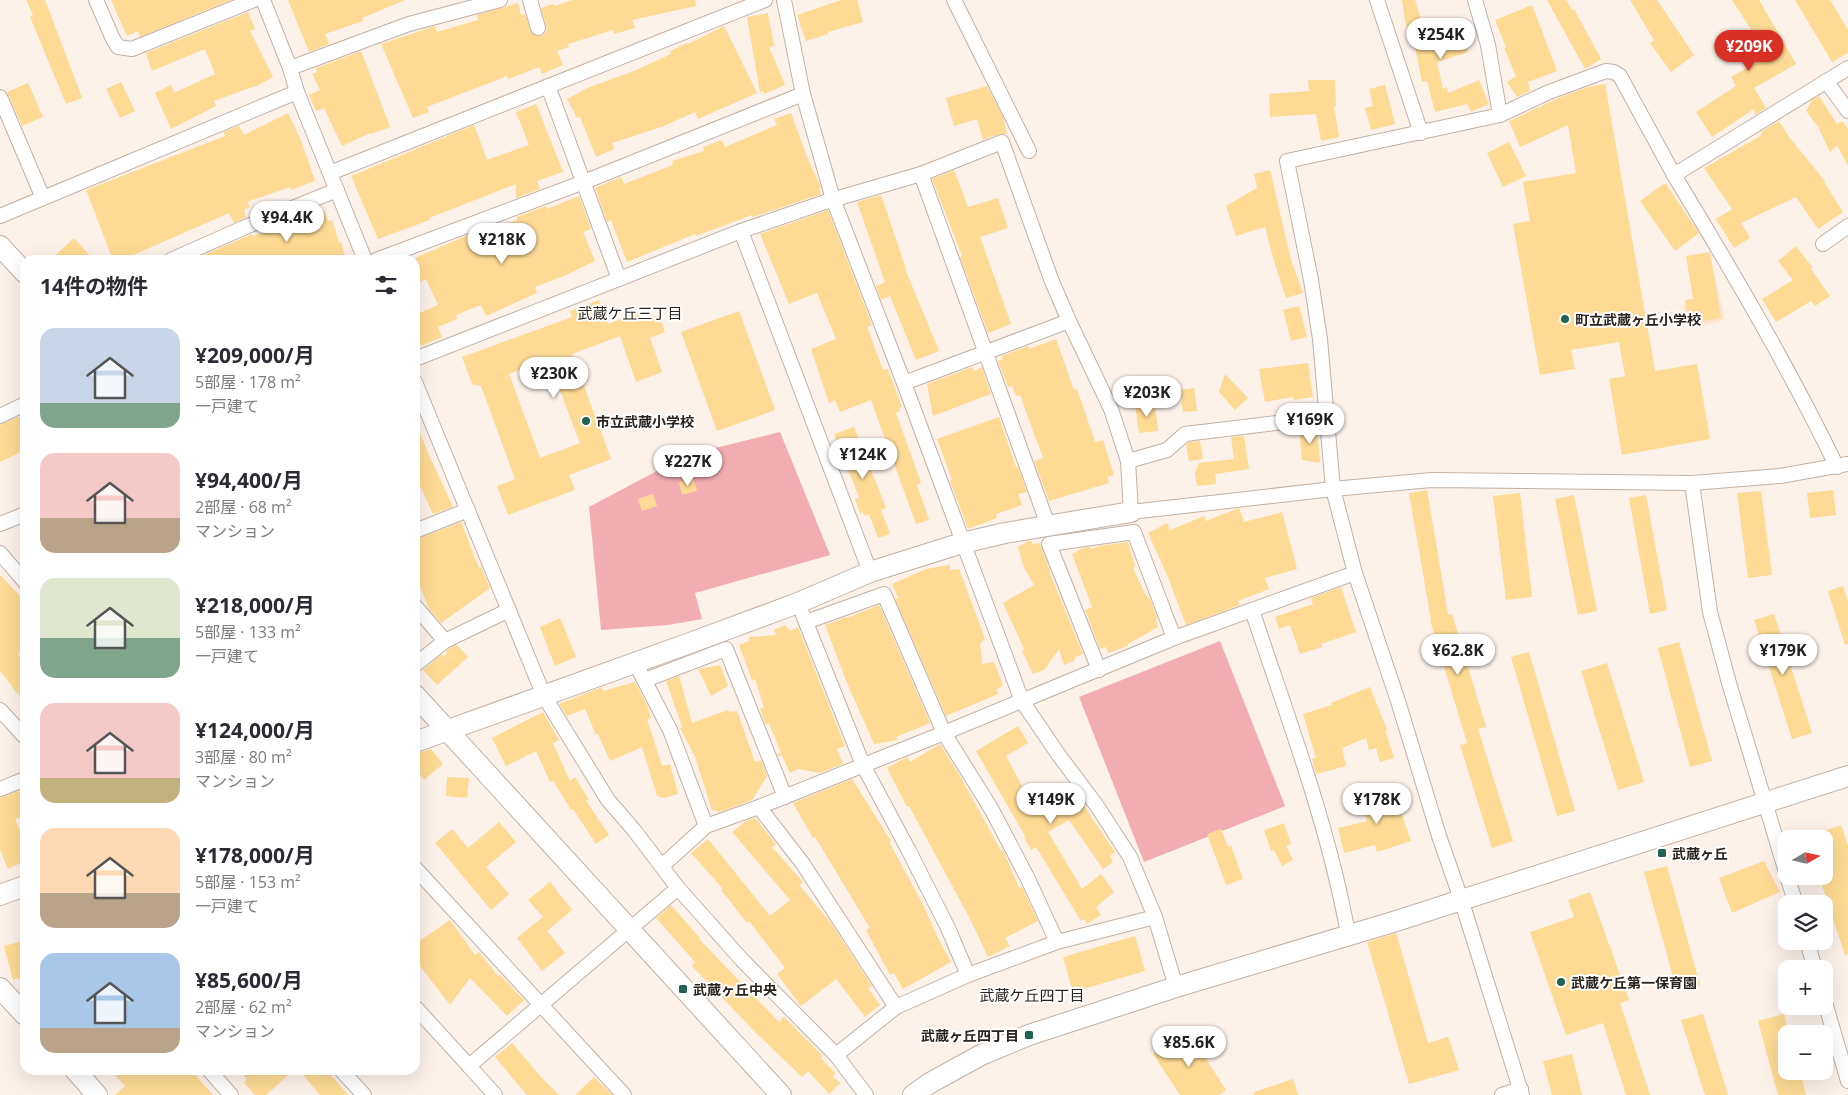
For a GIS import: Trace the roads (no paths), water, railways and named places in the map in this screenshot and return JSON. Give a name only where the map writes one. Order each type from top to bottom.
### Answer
[{"type":"street","points":[[96,0],[112,39],[118,47],[132,49],[254,0]]},
{"type":"street","points":[[263,0],[290,68],[297,92],[363,255]]},
{"type":"street","points":[[290,68],[409,24],[500,0]]},
{"type":"street","points":[[530,0],[538,28]]},
{"type":"street","points":[[330,173],[765,0]]},
{"type":"street","points":[[784,0],[803,94],[833,199],[904,383],[1022,702],[1097,806],[1130,857],[1155,917],[1176,987]]},
{"type":"street","points":[[954,0],[1029,151]]},
{"type":"street","points":[[1377,0],[1421,133]]},
{"type":"street","points":[[1477,1],[1488,45],[1500,115]]},
{"type":"street","points":[[1674,175],[1848,68]]},
{"type":"street","points":[[420,740],[798,603],[870,572],[962,543],[1004,533],[1131,512],[1333,489],[1431,480],[1692,483],[1780,476],[1843,465],[1806,404],[1750,300],[1674,175],[1620,76],[1614,72],[1606,70],[1549,92],[1500,115],[1287,161],[1311,280],[1320,339],[1333,489],[1356,573],[1521,1092],[1502,1095]]},
{"type":"street","points":[[1826,81],[1848,111]]},
{"type":"street","points":[[548,86],[619,279]]},
{"type":"street","points":[[0,216],[297,92]]},
{"type":"street","points":[[389,255],[584,182],[803,94]]},
{"type":"street","points":[[0,97],[43,198]]},
{"type":"street","points":[[420,357],[741,231],[833,199],[921,174],[1002,142],[1069,321],[1111,408],[1128,461],[1131,512]]},
{"type":"street","points":[[921,174],[1048,525]]},
{"type":"street","points":[[182,255],[337,190]]},
{"type":"street","points":[[1822,244],[1848,226]]},
{"type":"street","points":[[741,231],[870,572]]},
{"type":"street","points":[[0,246],[20,268]]},
{"type":"street","points":[[904,383],[1069,321]]},
{"type":"street","points":[[420,394],[544,696],[608,800],[678,888],[742,960],[836,1055],[866,1095]]},
{"type":"street","points":[[0,416],[20,406]]},
{"type":"street","points":[[1128,461],[1167,450],[1184,434],[1326,417]]},
{"type":"street","points":[[1692,483],[1710,612],[1729,683],[1778,844]]},
{"type":"street","points":[[420,529],[468,510]]},
{"type":"street","points":[[0,524],[20,516]]},
{"type":"street","points":[[1099,670],[1049,544],[1134,532],[1174,638]]},
{"type":"street","points":[[0,553],[20,576]]},
{"type":"street","points":[[662,866],[706,826],[785,797],[1022,702],[1174,638],[1356,573]]},
{"type":"street","points":[[806,622],[884,594],[944,733],[992,810],[1028,879],[1057,942]]},
{"type":"street","points":[[798,603],[863,765],[926,885],[968,975]]},
{"type":"street","points":[[420,661],[445,641],[509,610]]},
{"type":"street","points":[[1252,610],[1317,809],[1340,890],[1348,934]]},
{"type":"street","points":[[420,612],[445,641]]},
{"type":"street","points":[[644,680],[726,649],[785,797]]},
{"type":"street","points":[[636,662],[670,730],[706,826]]},
{"type":"street","points":[[420,700],[781,1095]]},
{"type":"street","points":[[0,710],[20,732]]},
{"type":"street","points":[[914,1095],[981,1055],[1029,1035],[1176,987],[1393,922],[1848,776]]},
{"type":"street","points":[[0,788],[20,781]]},
{"type":"street","points":[[759,807],[803,864],[896,1007]]},
{"type":"street","points":[[420,873],[624,1095]]},
{"type":"street","points":[[0,895],[20,888]]},
{"type":"street","points":[[469,1066],[678,888]]},
{"type":"street","points":[[836,1055],[896,1007],[968,975],[1057,942],[1155,917]]},
{"type":"street","points":[[0,988],[20,1004]]},
{"type":"street","points":[[420,1012],[495,1095]]},
{"type":"street","points":[[1829,1015],[1848,1081]]},
{"type":"street","points":[[79,1075],[92,1093]]},
{"type":"street","points":[[213,1075],[231,1095]]},
{"type":"street","points":[[346,1075],[364,1095]]},
{"type":"place","name":"町立武蔵ヶ丘小学校","points":[[1565,319]]},
{"type":"place","name":"市立武蔵小学校","points":[[586,421]]},
{"type":"place","name":"武蔵ヶ丘","points":[[1662,853]]},
{"type":"place","name":"武蔵ケ丘第一保育園","points":[[1561,982]]},
{"type":"place","name":"武蔵ヶ丘中央","points":[[683,989]]},
{"type":"place","name":"武蔵ヶ丘四丁目","points":[[1029,1035]]},
{"type":"district","name":"武蔵ケ丘三丁目","points":[[630,313]]},
{"type":"district","name":"武蔵ケ丘四丁目","points":[[1032,995]]}]
